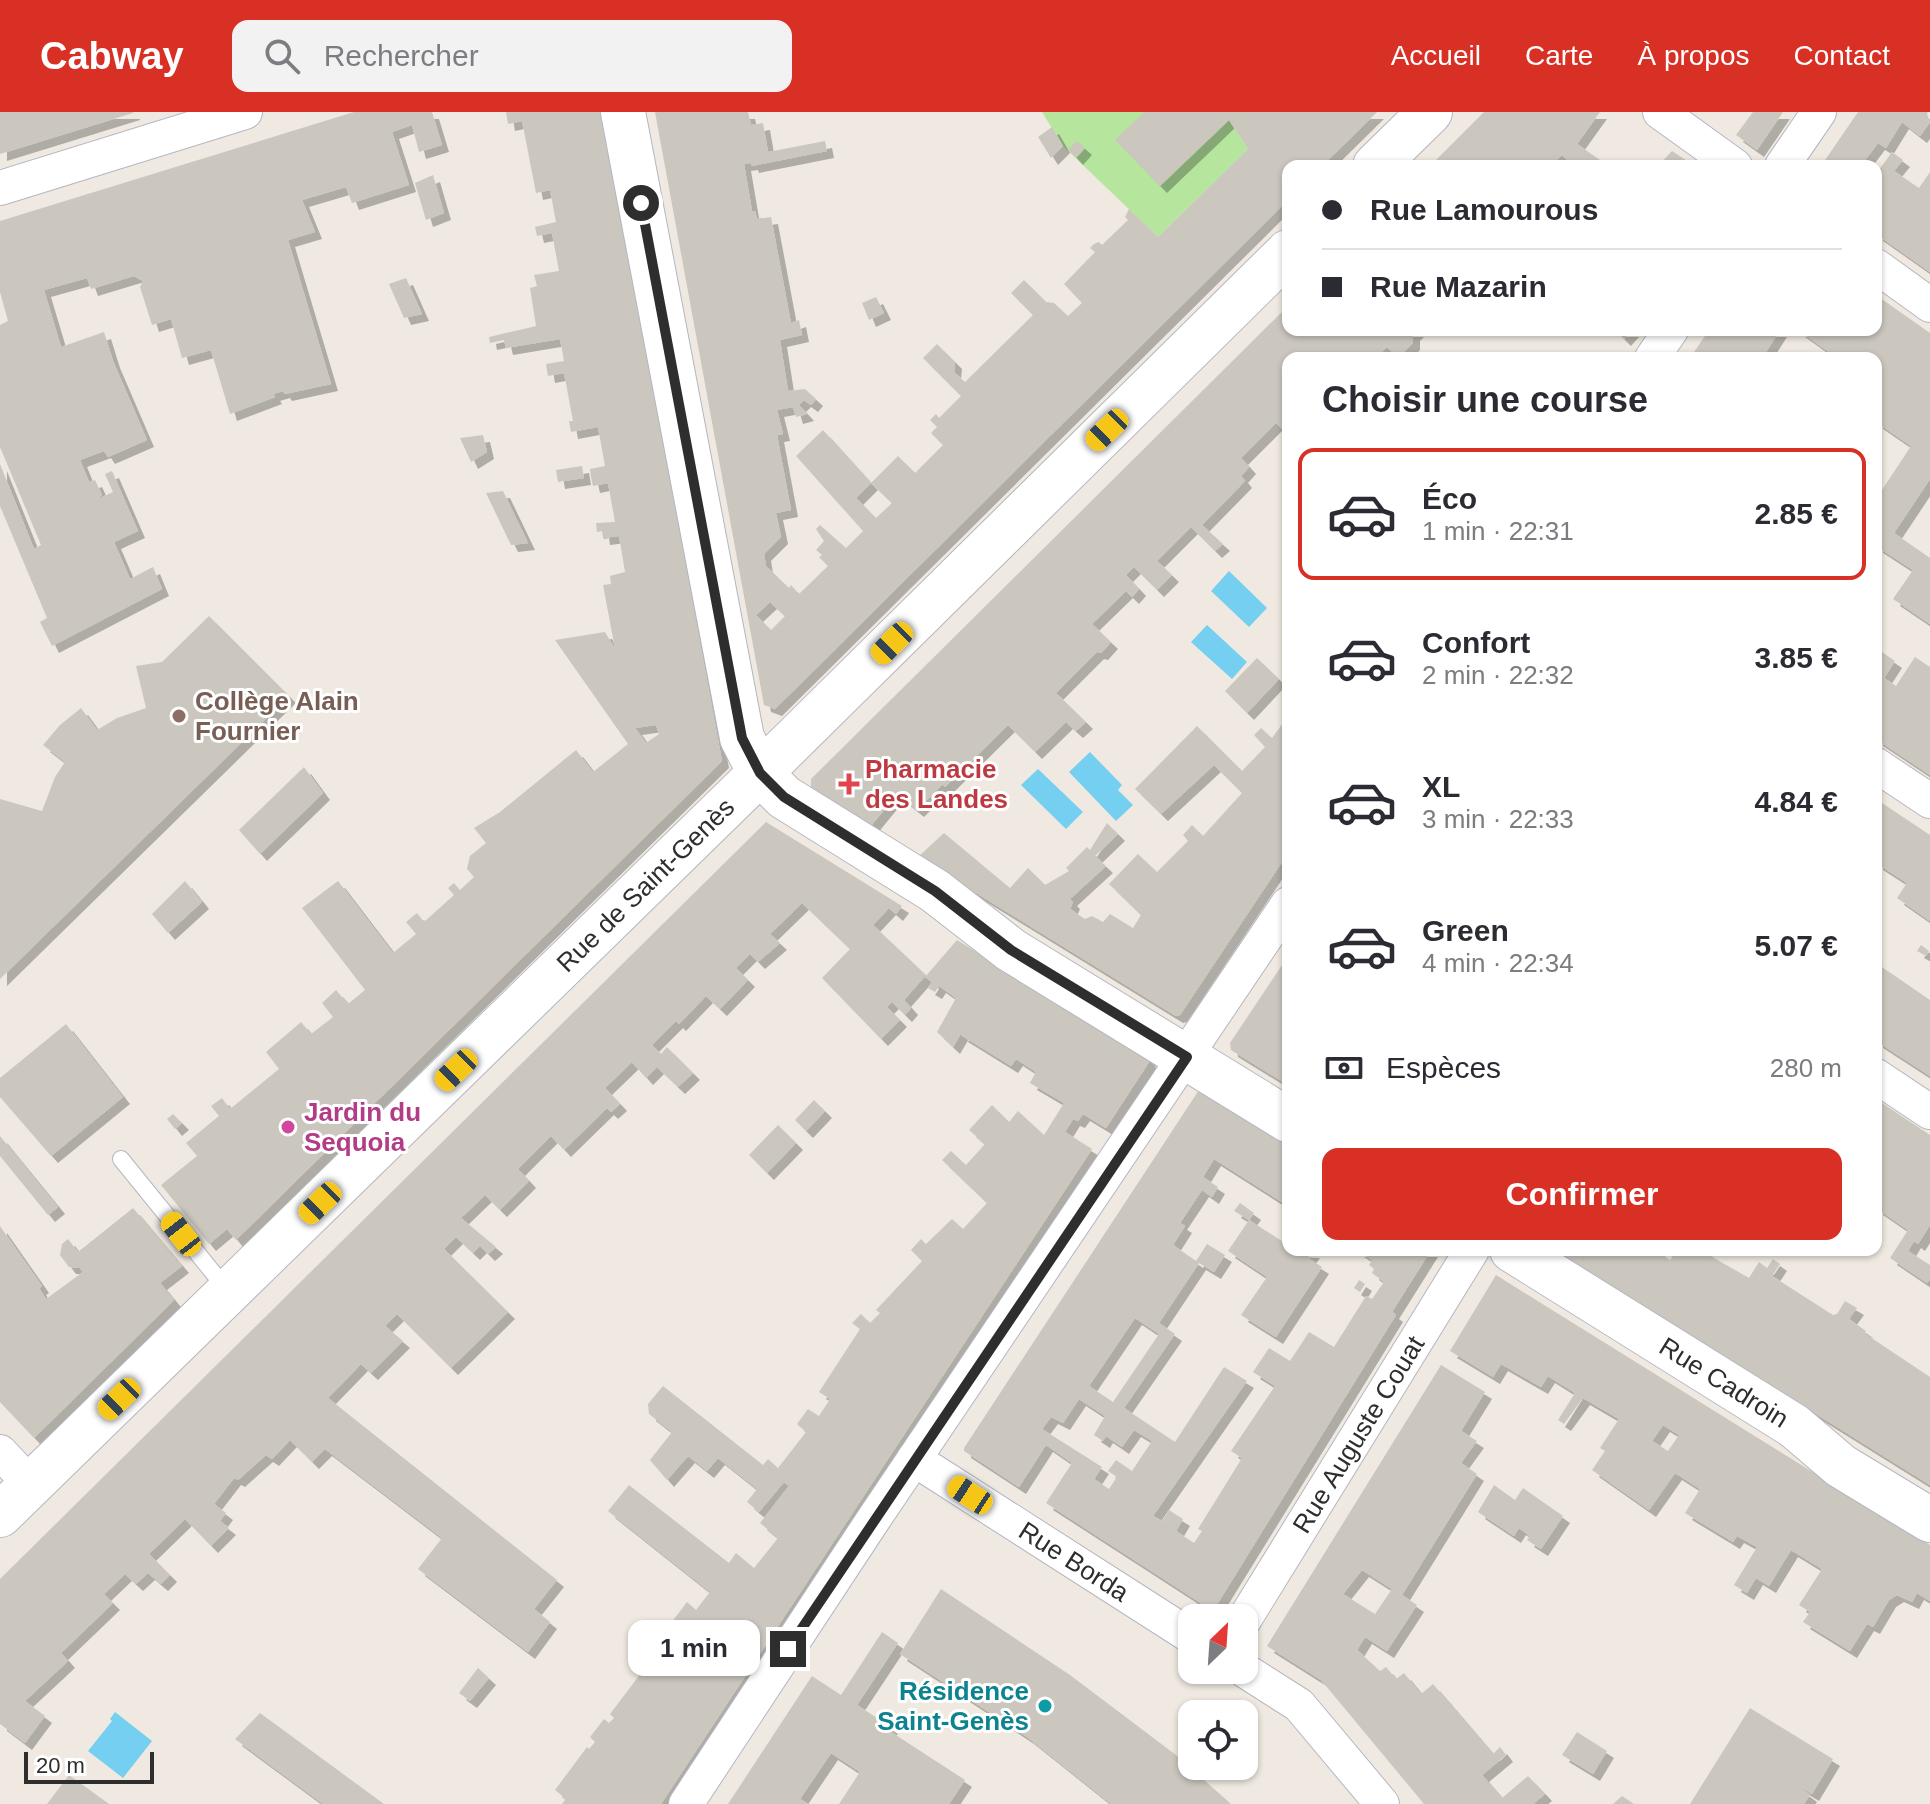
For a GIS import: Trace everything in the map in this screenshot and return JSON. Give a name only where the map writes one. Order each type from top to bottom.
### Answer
[{"type":"street","points":[[0,188],[245,112]]},
{"type":"street","points":[[623,112],[740,729],[760,773],[784,797],[935,891],[1011,950],[1282,1116]]},
{"type":"street","points":[[1381,160],[1430,112]]},
{"type":"street","points":[[1660,112],[1727,160]]},
{"type":"street","points":[[1786,160],[1819,112]]},
{"type":"street","name":"Rue de Saint-Genès","points":[[0,1515],[1282,258]]},
{"type":"street","points":[[1882,270],[1930,305]]},
{"type":"street","points":[[1882,769],[1930,801]]},
{"type":"street","points":[[686,1804],[1282,913]]},
{"type":"street","points":[[1882,1080],[1930,1112]]},
{"type":"street","name":"Rue Auguste Couat","points":[[1254,1604],[1468,1256]]},
{"type":"street","name":"Rue Cadroin","points":[[1522,1256],[1794,1426],[1841,1466],[1930,1520]]},
{"type":"street","points":[[0,1452],[31,1485]]},
{"type":"street","name":"Rue Borda","points":[[914,1459],[1178,1628]]},
{"type":"street","points":[[1258,1679],[1299,1705],[1382,1804]]},
{"type":"lane","points":[[121,1159],[229,1292]]},
{"type":"green space","points":[[1042,112],[1224,112],[1248,149],[1158,237],[1063,146]]},
{"type":"water","points":[[1229,571],[1267,608],[1249,627],[1211,591]]},
{"type":"water","points":[[1207,625],[1247,662],[1232,679],[1191,642]]},
{"type":"water","points":[[1090,752],[1122,785],[1118,790],[1133,805],[1116,821],[1069,772]]},
{"type":"water","points":[[1038,769],[1083,812],[1066,829],[1021,785]]},
{"type":"water","points":[[115,1712],[152,1741],[123,1778],[88,1751],[112,1721],[110,1719]]},
{"type":"building","points":[[0,112],[133,112],[133,113],[0,154]]},
{"type":"building","points":[[354,112],[432,112],[442,145],[419,152],[412,125],[392,132],[409,185],[352,203],[346,187],[302,200],[315,232],[288,240],[331,384],[285,394],[283,391],[230,414],[211,350],[182,358],[171,319],[152,325],[140,287],[143,281],[134,276],[91,289],[87,278],[44,290],[61,347],[104,332],[147,440],[108,457],[104,451],[80,460],[89,482],[95,480],[102,495],[96,500],[113,492],[105,474],[112,471],[138,531],[114,542],[130,579],[153,567],[162,589],[52,646],[40,622],[47,618],[0,506],[0,464],[34,549],[41,545],[0,447],[0,325],[8,321],[0,292],[0,221]]},
{"type":"building","points":[[506,112],[602,112],[722,761],[236,1240],[227,1229],[209,1244],[161,1185],[197,1156],[186,1143],[219,1116],[211,1106],[222,1098],[230,1109],[279,1069],[266,1052],[301,1022],[311,1034],[333,1017],[322,1003],[336,990],[348,1004],[365,990],[302,908],[338,881],[393,953],[416,934],[406,922],[417,913],[424,922],[454,895],[448,888],[454,883],[460,890],[474,877],[467,869],[470,856],[486,843],[474,828],[500,812],[576,750],[593,772],[628,744],[555,640],[605,632],[615,649],[603,585],[611,584],[610,576],[625,572],[619,536],[603,538],[602,531],[597,532],[596,523],[615,522],[608,483],[593,486],[591,477],[590,469],[605,466],[598,427],[571,432],[569,421],[573,421],[564,373],[548,376],[546,364],[564,361],[560,339],[506,348],[504,340],[490,343],[489,337],[536,326],[530,288],[537,286],[534,275],[559,271],[552,233],[537,236],[535,227],[556,222],[550,190],[536,193],[522,121],[508,124]],"holes":[[[656,725],[659,734],[646,743],[635,728]]]},
{"type":"building","points":[[655,112],[748,112],[751,125],[763,123],[768,152],[825,141],[827,151],[752,166],[751,163],[744,164],[752,211],[755,211],[757,219],[771,217],[791,323],[799,320],[802,335],[780,340],[788,391],[805,389],[816,399],[811,405],[804,400],[799,405],[807,414],[796,417],[793,407],[777,410],[783,434],[777,435],[791,510],[776,513],[781,537],[764,554],[766,566],[799,594],[828,566],[816,550],[824,541],[816,529],[820,525],[846,548],[863,531],[796,456],[823,430],[871,483],[898,456],[915,473],[943,445],[931,433],[937,427],[930,420],[936,414],[939,418],[961,396],[923,358],[937,344],[955,362],[954,372],[965,382],[1033,315],[1011,293],[1024,280],[1046,302],[1054,303],[1068,316],[1082,303],[1064,284],[1095,252],[1090,248],[1094,244],[1099,242],[1102,245],[1128,220],[1125,217],[1129,209],[1158,237],[1248,149],[1229,120],[1160,186],[1115,140],[1144,112],[1377,112],[1328,160],[1282,160],[1282,206],[775,709],[764,705]],"holes":[[[871,483],[892,503],[876,518],[856,498]],[[770,602],[785,616],[771,630],[756,615]]]},
{"type":"building","points":[[1484,112],[1600,112],[1577,144],[1600,160],[1567,160],[1562,155],[1557,160],[1436,160]]},
{"type":"building","points":[[1753,112],[1783,112],[1757,150],[1736,135]]},
{"type":"building","points":[[1858,112],[1928,112],[1930,122],[1920,136],[1902,122],[1886,148],[1878,143],[1865,160],[1825,160]]},
{"type":"building","points":[[1052,127],[1063,146],[1051,158],[1038,137]]},
{"type":"building","points":[[1077,141],[1085,148],[1076,158],[1068,149]]},
{"type":"building","points":[[1672,151],[1686,160],[1664,160]]},
{"type":"building","points":[[1892,152],[1903,160],[1894,171],[1919,188],[1930,172],[1930,272],[1882,238],[1882,166]]},
{"type":"building","points":[[433,175],[444,213],[426,220],[415,183]]},
{"type":"building","points":[[406,278],[422,314],[404,318],[389,284]]},
{"type":"building","points":[[876,297],[884,313],[869,320],[862,303]]},
{"type":"building","points":[[1882,299],[1930,333],[1930,479],[1894,533],[1930,558],[1930,624],[1893,599],[1913,570],[1882,550],[1882,490],[1911,446],[1882,426],[1882,352],[1829,352],[1806,336],[1882,336]]},
{"type":"building","points":[[1282,312],[1282,336],[1413,336],[1413,343],[1404,352],[1392,352],[1387,347],[1382,352],[1282,352],[1282,428],[1276,423],[1241,458],[1249,467],[1241,476],[1245,481],[1202,525],[1223,544],[1215,551],[1191,527],[1157,561],[1172,575],[1157,590],[1134,567],[1126,575],[1139,589],[1132,597],[1126,591],[1092,624],[1111,642],[1056,693],[1086,722],[1076,731],[1066,722],[1035,752],[1008,725],[917,810],[897,794],[870,827],[811,790],[811,779]]},
{"type":"building","points":[[1705,336],[1776,336],[1766,352],[1694,352]]},
{"type":"building","points":[[483,435],[487,452],[471,462],[460,438]]},
{"type":"building","points":[[582,466],[584,478],[558,482],[556,470]]},
{"type":"building","points":[[503,491],[528,543],[511,545],[486,493]]},
{"type":"building","points":[[209,616],[289,696],[0,979],[0,799],[42,811],[55,777],[65,762],[43,745],[60,725],[81,708],[97,730],[117,718],[146,708],[136,666],[162,662]]},
{"type":"building","points":[[1882,652],[1895,661],[1884,678],[1896,686],[1915,657],[1930,667],[1930,775],[1882,743]]},
{"type":"building","points":[[1257,658],[1279,679],[1247,713],[1225,691]]},
{"type":"building","points":[[1282,724],[1282,862],[1180,1015],[1176,1016],[918,857],[944,833],[1010,888],[1028,868],[1045,885],[1069,871],[1066,868],[1087,847],[1090,850],[1107,823],[1118,834],[1095,856],[1106,866],[1070,899],[1073,902],[1070,909],[1085,919],[1092,916],[1103,922],[1110,914],[1133,928],[1141,915],[1109,884],[1138,854],[1157,872],[1188,841],[1183,835],[1192,825],[1203,836],[1242,793],[1214,765],[1161,814],[1135,789],[1197,726],[1242,771],[1265,747],[1254,735],[1261,728],[1272,738]]},
{"type":"building","points":[[304,767],[323,793],[260,854],[239,830]]},
{"type":"building","points":[[1882,803],[1930,835],[1930,921],[1897,898],[1907,883],[1882,867]]},
{"type":"building","points":[[766,822],[902,906],[896,914],[889,908],[873,925],[926,975],[904,1000],[911,1008],[905,1015],[892,1002],[887,1007],[900,1020],[881,1039],[822,978],[850,949],[802,903],[770,934],[780,943],[758,962],[750,954],[736,968],[748,980],[720,1009],[706,996],[679,1024],[676,1021],[652,1045],[661,1054],[667,1047],[693,1073],[678,1087],[657,1067],[646,1078],[632,1062],[605,1088],[620,1104],[611,1112],[607,1108],[564,1150],[551,1136],[518,1169],[529,1181],[500,1210],[485,1195],[461,1218],[496,1247],[488,1254],[480,1246],[473,1253],[456,1237],[444,1249],[508,1312],[451,1368],[397,1314],[385,1326],[403,1341],[371,1373],[361,1364],[328,1398],[557,1580],[534,1609],[550,1622],[528,1652],[418,1569],[442,1538],[325,1449],[312,1462],[290,1440],[272,1459],[266,1455],[238,1480],[234,1478],[214,1504],[226,1513],[220,1521],[229,1528],[211,1546],[185,1519],[149,1554],[170,1575],[161,1584],[148,1573],[136,1584],[125,1574],[104,1594],[113,1603],[61,1653],[68,1661],[25,1701],[45,1716],[25,1743],[0,1724],[0,1579]]},
{"type":"building","points":[[185,881],[202,902],[168,933],[152,914]]},
{"type":"building","points":[[957,940],[1148,1058],[1149,1062],[1106,1128],[1083,1114],[1078,1121],[1073,1119],[1065,1132],[1092,1149],[661,1804],[562,1804],[566,1799],[555,1790],[587,1747],[589,1749],[595,1742],[590,1737],[604,1719],[609,1723],[614,1718],[610,1714],[654,1656],[649,1652],[687,1602],[696,1610],[710,1592],[608,1511],[629,1485],[729,1563],[736,1553],[754,1568],[778,1538],[760,1523],[789,1486],[784,1482],[759,1512],[747,1502],[757,1489],[718,1458],[707,1471],[688,1456],[667,1480],[650,1460],[672,1432],[649,1414],[648,1404],[663,1386],[763,1465],[768,1459],[778,1468],[806,1432],[797,1424],[808,1409],[819,1416],[830,1399],[819,1392],[860,1329],[852,1323],[861,1314],[870,1323],[880,1313],[876,1310],[922,1261],[911,1250],[921,1239],[926,1244],[952,1219],[963,1229],[987,1203],[942,1160],[951,1151],[966,1165],[985,1144],[969,1130],[992,1105],[1009,1122],[1018,1111],[1044,1135],[1064,1103],[1030,1083],[1036,1072],[1016,1059],[1011,1066],[961,1035],[975,1010],[953,1047],[937,1032],[956,998],[939,986],[935,992],[928,988],[932,982],[925,977]]},
{"type":"building","points":[[1921,945],[1929,951],[1926,956],[1917,951]]},
{"type":"building","points":[[1282,965],[1282,1081],[1231,1050],[1230,1043]]},
{"type":"building","points":[[1882,967],[1930,1000],[1930,1076],[1882,1045]]},
{"type":"building","points":[[66,1024],[123,1097],[51,1156],[0,1097],[0,1078]]},
{"type":"building","points":[[1199,1090],[1282,1141],[1282,1202],[1214,1159],[1203,1177],[1218,1187],[1212,1197],[1202,1190],[1180,1223],[1185,1226],[1173,1245],[1196,1261],[1207,1244],[1225,1255],[1214,1272],[1199,1263],[1159,1323],[1175,1334],[1124,1408],[1175,1442],[1224,1367],[1247,1381],[1153,1516],[1162,1521],[1169,1510],[1183,1519],[1176,1531],[1194,1543],[1202,1531],[1198,1529],[1242,1458],[1231,1451],[1275,1386],[1253,1372],[1269,1348],[1290,1361],[1309,1332],[1334,1347],[1366,1296],[1372,1299],[1384,1282],[1372,1273],[1374,1269],[1369,1265],[1372,1260],[1366,1256],[1427,1256],[1392,1312],[1396,1315],[1217,1604],[1202,1604],[1046,1503],[1072,1463],[1046,1445],[1019,1487],[964,1451],[964,1448]],"holes":[[[1135,1318],[1159,1334],[1113,1402],[1089,1386]],[[1079,1399],[1105,1416],[1094,1435],[1103,1441],[1106,1436],[1122,1447],[1134,1430],[1152,1441],[1132,1471],[1116,1460],[1108,1471],[1117,1477],[1109,1489],[1094,1479],[1102,1467],[1042,1429],[1051,1417],[1063,1423]]]},
{"type":"building","points":[[814,1100],[825,1111],[806,1131],[795,1120]]},
{"type":"building","points":[[1882,1103],[1930,1135],[1930,1225],[1918,1244],[1914,1241],[1908,1251],[1930,1265],[1927,1283],[1890,1258],[1908,1230],[1882,1212]]},
{"type":"building","points":[[173,1114],[182,1123],[175,1129],[167,1119]]},
{"type":"building","points":[[778,1125],[796,1143],[767,1173],[749,1155]]},
{"type":"building","points":[[0,1136],[58,1207],[48,1215],[0,1156]]},
{"type":"building","points":[[1240,1203],[1254,1213],[1249,1220],[1234,1211]]},
{"type":"building","points":[[133,1208],[182,1266],[160,1283],[174,1300],[34,1438],[0,1402],[0,1226],[42,1286],[39,1288],[46,1299],[83,1272],[80,1268],[69,1267],[60,1255],[62,1244],[68,1239],[78,1252]]},
{"type":"building","points":[[1249,1220],[1282,1241],[1282,1256],[1309,1256],[1308,1258],[1322,1267],[1276,1337],[1241,1315],[1267,1277],[1228,1251]]},
{"type":"building","points":[[1563,1256],[1664,1256],[1670,1260],[1673,1256],[1711,1256],[1749,1278],[1759,1262],[1767,1268],[1773,1259],[1780,1264],[1772,1276],[1833,1315],[1845,1301],[1857,1308],[1849,1319],[1866,1331],[1864,1333],[1930,1377],[1930,1485]]},
{"type":"building","points":[[1496,1275],[1930,1545],[1930,1601],[1917,1593],[1912,1602],[1897,1595],[1889,1600],[1873,1627],[1867,1624],[1850,1651],[1803,1622],[1810,1612],[1799,1605],[1822,1569],[1791,1550],[1769,1586],[1756,1578],[1747,1593],[1734,1585],[1757,1547],[1737,1536],[1733,1542],[1685,1513],[1700,1489],[1675,1473],[1649,1510],[1592,1470],[1605,1451],[1600,1448],[1619,1419],[1583,1398],[1564,1424],[1558,1420],[1575,1393],[1548,1376],[1541,1387],[1501,1364],[1493,1377],[1450,1351]],"holes":[[[1663,1425],[1679,1435],[1668,1451],[1652,1441]]]},
{"type":"building","points":[[1359,1280],[1365,1284],[1360,1292],[1354,1288]]},
{"type":"building","points":[[1441,1365],[1485,1392],[1461,1431],[1477,1441],[1461,1463],[1477,1474],[1402,1595],[1417,1605],[1387,1651],[1365,1637],[1357,1650],[1380,1671],[1386,1667],[1396,1679],[1404,1673],[1421,1694],[1433,1684],[1493,1754],[1500,1747],[1506,1755],[1482,1775],[1502,1798],[1528,1776],[1545,1794],[1533,1804],[1424,1804],[1321,1680],[1267,1646]],"holes":[[[1362,1570],[1392,1589],[1375,1614],[1343,1594]]]},
{"type":"building","points":[[1494,1485],[1515,1500],[1523,1488],[1563,1516],[1541,1549],[1527,1540],[1530,1536],[1519,1528],[1514,1536],[1478,1512]]},
{"type":"building","name":"Résidence Saint-Genès","points":[[941,1589],[1070,1675],[1176,1755],[1178,1780],[1204,1780],[1231,1804],[1111,1804],[1027,1737],[900,1654]]},
{"type":"building","points":[[882,1632],[898,1643],[857,1705],[891,1727],[888,1730],[965,1780],[949,1804],[839,1804],[860,1772],[831,1753],[800,1799],[808,1804],[728,1804],[812,1676],[841,1695]]},
{"type":"building","points":[[478,1668],[489,1678],[470,1701],[459,1693]]},
{"type":"building","points":[[1750,1708],[1833,1759],[1812,1794],[1794,1783],[1810,1795],[1804,1804],[1690,1804]]},
{"type":"building","points":[[260,1713],[384,1804],[323,1804],[235,1739]]},
{"type":"building","points":[[1577,1732],[1607,1751],[1593,1774],[1562,1755]]},
{"type":"building","points":[[69,1775],[109,1804],[47,1804]]},
{"type":"building","points":[[1622,1796],[1634,1804],[1613,1804]]},
{"type":"place","name":"Collège Alain Fournier","points":[[179,716]]},
{"type":"place","name":"Pharmacie des Landes","points":[[849,784]]},
{"type":"place","name":"Jardin du Sequoia","points":[[288,1127]]},
{"type":"place","name":"Résidence Saint-Genès","points":[[1045,1706]]},
{"type":"route","points":[[641,203],[742,738],[760,773],[784,797],[935,891],[1011,950],[1187,1057],[788,1649]]}]
